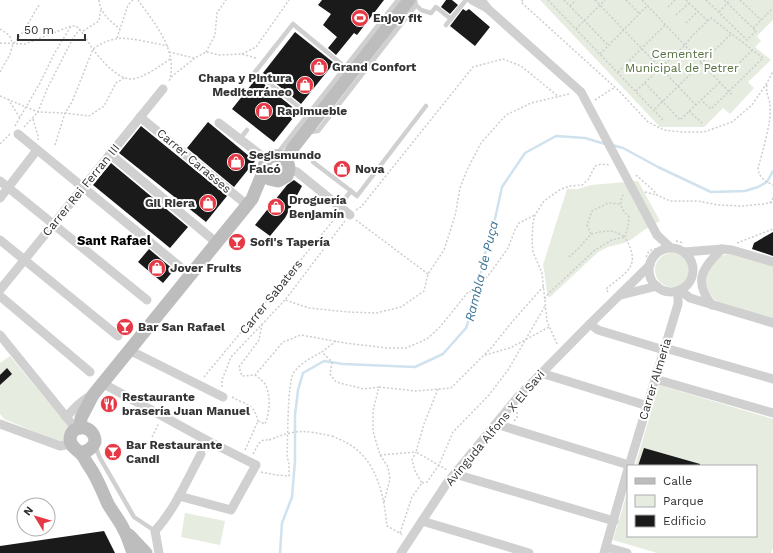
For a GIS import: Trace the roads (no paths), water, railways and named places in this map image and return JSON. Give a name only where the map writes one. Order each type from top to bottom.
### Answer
[{"type":"street","points":[[472,0],[488,9]]},
{"type":"street","points":[[481,0],[488,9],[581,92],[657,235],[671,248]]},
{"type":"street","points":[[146,553],[125,530],[109,505],[83,447],[71,436],[81,429],[91,400],[102,383],[250,202],[279,160],[414,2]]},
{"type":"street","name":"Carrer Rei Ferran III","points":[[0,290],[163,89]]},
{"type":"street","name":"Carrer Carasses","points":[[140,117],[250,202]]},
{"type":"street","points":[[219,122],[240,139],[279,160],[297,172],[344,210]]},
{"type":"street","points":[[14,133],[83,187],[190,275]]},
{"type":"street","points":[[0,198],[37,150]]},
{"type":"street","points":[[110,154],[217,243]]},
{"type":"street","points":[[278,181],[269,179],[279,160]]},
{"type":"street","points":[[250,202],[287,176],[279,160]]},
{"type":"street","points":[[0,181],[147,300]]},
{"type":"street","points":[[657,235],[658,253]]},
{"type":"street","points":[[0,240],[118,336]]},
{"type":"street","points":[[664,249],[678,249],[684,252],[692,262],[693,275],[690,281],[679,290],[671,292],[657,286],[651,277],[650,265],[653,258],[664,249]]},
{"type":"street","points":[[684,252],[722,249],[732,250],[773,262]]},
{"type":"street","points":[[712,305],[707,299],[702,287],[702,277],[704,268],[722,249]]},
{"type":"street","name":"Avinguda Alfons X El Savi","points":[[401,553],[409,539],[455,474],[496,424],[541,373],[590,324],[613,295],[650,265]]},
{"type":"street","points":[[613,295],[657,286]]},
{"type":"street","points":[[679,290],[690,298],[773,323]]},
{"type":"street","name":"Carrer Almeria","points":[[630,465],[678,304],[679,290]]},
{"type":"street","points":[[0,296],[90,372]]},
{"type":"street","points":[[678,304],[690,298]]},
{"type":"street","points":[[590,324],[598,330],[773,379]]},
{"type":"street","points":[[0,335],[66,417],[81,429],[94,436],[83,447],[60,446],[0,424]]},
{"type":"street","points":[[129,350],[223,397]]},
{"type":"street","points":[[541,373],[648,406]]},
{"type":"street","points":[[655,379],[773,413]]},
{"type":"street","points":[[102,383],[256,466],[231,510],[179,496]]},
{"type":"street","points":[[66,417],[87,398],[91,400]]},
{"type":"street","points":[[496,424],[627,466]]},
{"type":"street","points":[[159,553],[155,531],[161,525],[179,496],[201,454]]},
{"type":"street","points":[[455,474],[614,521]]},
{"type":"street","name":"Carrer Almeria","points":[[605,550],[627,474]]},
{"type":"street","points":[[422,521],[528,553]]},
{"type":"street","points":[[125,530],[133,553]]},
{"type":"street","points":[[605,550],[627,553]]},
{"type":"lane","points":[[279,160],[308,114],[398,0]]},
{"type":"lane","points":[[446,25],[466,0]]},
{"type":"lane","points":[[414,2],[422,10],[432,13],[436,7],[451,19]]},
{"type":"lane","points":[[308,114],[255,72],[292,24],[345,67]]},
{"type":"lane","points":[[313,162],[357,196],[426,106]]},
{"type":"lane","points":[[240,139],[247,130]]},
{"type":"lane","points":[[344,210],[351,191]]},
{"type":"lane","points":[[83,447],[100,458],[134,517],[155,531]]},
{"type":"waterway","name":"Rambla de Puça","points":[[280,553],[282,523],[292,497],[295,461],[295,415],[298,390],[303,373],[324,361],[343,364],[415,367],[443,354],[466,328],[477,296],[483,260],[493,228],[502,187],[525,153],[556,136],[585,138],[605,144]]},
{"type":"waterway","name":"Rambla de Puça","points":[[612,145],[623,148],[658,167],[711,192],[745,191],[758,187],[767,182],[773,171]]},
{"type":"place","name":"Enjoy fit","points":[[360,18]]},
{"type":"place","name":"Grand Confort","points":[[319,67]]},
{"type":"place","name":"Chapa y Pintura Mediterráneo","points":[[305,85]]},
{"type":"place","name":"Rapimueble","points":[[264,111]]},
{"type":"place","name":"Segismundo Falcó","points":[[236,162]]},
{"type":"place","name":"Nova","points":[[342,169]]},
{"type":"place","name":"Gil Riera","points":[[208,203]]},
{"type":"place","name":"Droguería Benjamín","points":[[276,207]]},
{"type":"place","name":"Sofi's Tapería","points":[[237,242]]},
{"type":"place","name":"Jover Fruits","points":[[157,268]]},
{"type":"place","name":"Bar San Rafael","points":[[125,327]]},
{"type":"place","name":"Restaurante brasería Juan Manuel","points":[[109,404]]},
{"type":"place","name":"Bar Restaurante Candi","points":[[113,452]]},
{"type":"district","name":"Sant Rafael","points":[[114,240]]},
{"type":"park label","name":"Cementeri Municipal de Petrer","points":[[682,61]]}]
